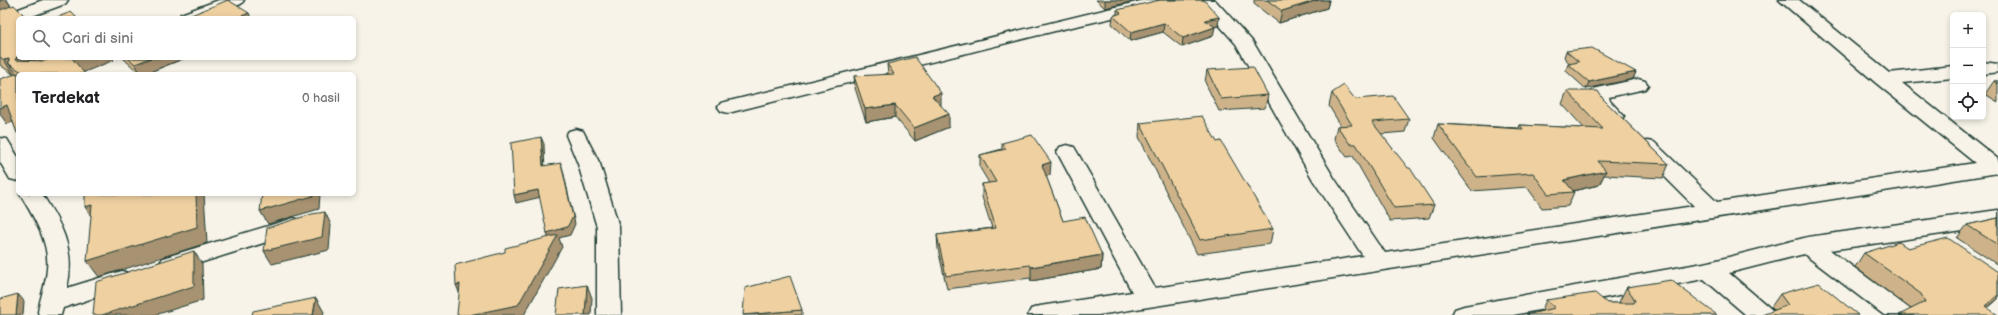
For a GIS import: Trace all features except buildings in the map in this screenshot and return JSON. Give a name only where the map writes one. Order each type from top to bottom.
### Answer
[{"type":"street","points":[[16,16],[59,0]]},
{"type":"street","points":[[192,16],[235,0]]},
{"type":"street","points":[[728,107],[1063,24],[1168,0]]},
{"type":"street","points":[[1206,0],[1244,42],[1324,180],[1379,263]]},
{"type":"street","points":[[1788,0],[1883,79],[1995,166]]},
{"type":"street","points":[[0,22],[16,16]]},
{"type":"street","points":[[1883,79],[1950,72]]},
{"type":"street","points":[[1638,85],[1602,92],[1598,96],[1601,103],[1711,209]]},
{"type":"street","points":[[576,135],[589,164],[608,227],[609,315]]},
{"type":"street","points":[[0,144],[12,168]]},
{"type":"street","points":[[1067,152],[1148,298]]},
{"type":"street","points":[[1040,315],[1379,263],[1711,209],[1995,166]]},
{"type":"street","points":[[32,196],[57,248],[59,268],[51,308]]},
{"type":"street","points":[[1467,315],[1709,270],[1808,245],[1998,218]]},
{"type":"street","points":[[51,308],[147,272],[310,221]]},
{"type":"street","points":[[1923,229],[1948,246]]},
{"type":"street","points":[[1808,245],[1901,315]]},
{"type":"street","points":[[1709,270],[1762,315]]},
{"type":"street","points":[[1591,291],[1610,310]]}]
